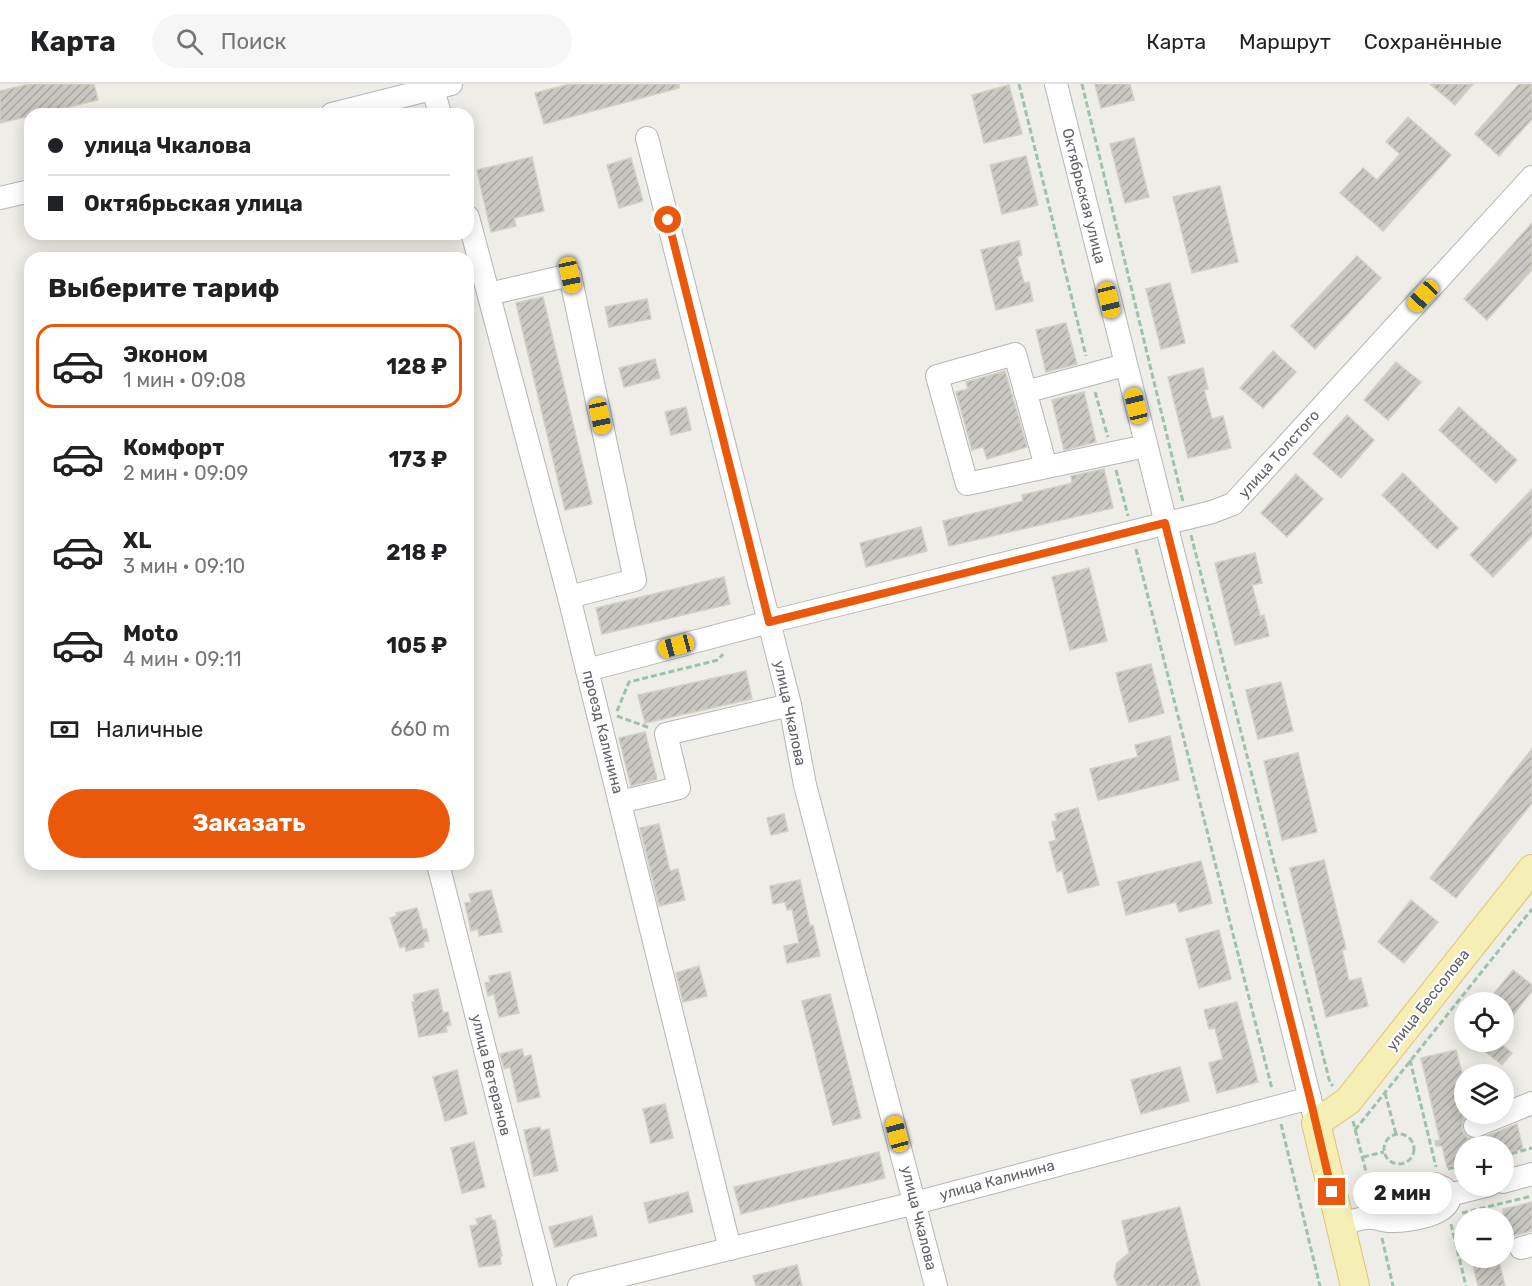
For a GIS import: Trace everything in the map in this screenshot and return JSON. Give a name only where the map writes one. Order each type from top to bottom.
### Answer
[{"type":"main road","name":"улица Бессолова","points":[[1313,1111],[1348,1101],[1532,869]]},
{"type":"main road","name":"Октябрьская улица","points":[[1313,1111],[1355,1286]]},
{"type":"street","name":"Октябрьская улица","points":[[1056,84],[1313,1111]]},
{"type":"street","points":[[356,108],[442,86],[440,108]]},
{"type":"street","name":"улица Чкалова","points":[[648,138],[790,705],[805,785],[936,1286]]},
{"type":"street","name":"улица Толстого","points":[[587,670],[743,628],[1220,510],[1237,501],[1532,177]]},
{"type":"street","points":[[0,198],[24,192]]},
{"type":"street","name":"проезд Калинина","points":[[474,240],[569,597],[730,1249]]},
{"type":"street","points":[[489,294],[570,275],[635,580],[569,597]]},
{"type":"street","points":[[1046,467],[1015,354],[937,376],[967,484],[1146,446]]},
{"type":"street","points":[[1025,392],[1125,365]]},
{"type":"street","points":[[620,802],[679,788],[666,735],[790,705]]},
{"type":"street","name":"улица Ветеранов","points":[[440,870],[545,1286]]},
{"type":"street","points":[[1475,1126],[1531,1106]]},
{"type":"street","name":"улица Калинина","points":[[579,1286],[915,1203],[1277,1107],[1313,1111]]},
{"type":"street","points":[[1514,1179],[1532,1174]]},
{"type":"street","points":[[1340,1225],[1374,1215],[1392,1222],[1409,1220],[1441,1211],[1469,1196]]},
{"type":"path","points":[[1019,84],[1090,375],[1132,531],[1320,1286]]},
{"type":"path","points":[[1082,84],[1187,518],[1330,1083],[1348,1101],[1393,1286]]},
{"type":"path","points":[[618,725],[615,715],[629,682],[718,660],[743,628]]},
{"type":"path","points":[[615,715],[666,735]]},
{"type":"path","points":[[1355,1130],[1532,909]]},
{"type":"path","points":[[1410,1060],[1437,1172]]},
{"type":"path","points":[[1385,1093],[1396,1134]]},
{"type":"path","points":[[1402,1133],[1412,1140],[1414,1145],[1412,1156],[1408,1161],[1397,1164],[1391,1161],[1384,1152],[1386,1140],[1396,1134],[1402,1133]]},
{"type":"path","points":[[1514,1153],[1532,1148]]},
{"type":"path","points":[[1362,1157],[1384,1152]]},
{"type":"path","points":[[1450,1206],[1467,1286]]},
{"type":"building","points":[[29,84],[94,84],[98,100],[65,108],[24,108],[24,117],[0,123],[0,91]]},
{"type":"building","points":[[570,84],[679,84],[679,88],[544,124],[535,93]]},
{"type":"building","points":[[1095,84],[1130,84],[1134,100],[1101,108]]},
{"type":"building","points":[[1430,84],[1473,84],[1455,105]]},
{"type":"building","points":[[1519,84],[1532,84],[1532,119],[1499,156],[1475,134]]},
{"type":"building","points":[[1009,85],[1022,134],[984,143],[972,95]]},
{"type":"building","points":[[1408,117],[1451,155],[1383,231],[1340,193],[1363,168],[1377,180],[1400,154],[1386,142]]},
{"type":"building","points":[[1134,138],[1149,197],[1125,203],[1110,144]]},
{"type":"building","points":[[1026,156],[1038,205],[1002,214],[990,165]]},
{"type":"building","points":[[532,157],[544,211],[514,218],[516,226],[491,232],[477,170]]},
{"type":"building","points":[[631,158],[643,201],[619,208],[607,165]]},
{"type":"building","points":[[1220,186],[1238,262],[1192,273],[1173,197]]},
{"type":"building","points":[[1532,223],[1532,270],[1487,320],[1464,299]]},
{"type":"building","points":[[1019,241],[1022,255],[1017,257],[1024,283],[1029,282],[1033,301],[996,310],[981,250]]},
{"type":"building","points":[[1357,256],[1381,278],[1315,349],[1291,326]]},
{"type":"building","points":[[1170,283],[1185,343],[1161,349],[1146,289]]},
{"type":"building","points":[[543,297],[592,504],[565,510],[516,303]]},
{"type":"building","points":[[647,299],[651,319],[609,327],[605,307]]},
{"type":"building","points":[[1066,323],[1077,364],[1046,372],[1036,330]]},
{"type":"building","points":[[1273,351],[1296,372],[1263,408],[1240,388]]},
{"type":"building","points":[[655,359],[660,378],[624,387],[619,368]]},
{"type":"building","points":[[1396,362],[1421,382],[1388,420],[1364,400]]},
{"type":"building","points":[[1203,368],[1208,389],[1204,390],[1212,419],[1223,416],[1231,448],[1188,458],[1168,377]]},
{"type":"building","points":[[1005,371],[1027,447],[987,459],[983,447],[972,450],[956,392],[968,389],[966,382]]},
{"type":"building","points":[[1084,392],[1096,442],[1064,450],[1052,400]]},
{"type":"building","points":[[686,407],[691,430],[671,435],[665,412]]},
{"type":"building","points":[[1459,407],[1517,460],[1496,483],[1439,430]]},
{"type":"building","points":[[1347,415],[1374,440],[1341,478],[1313,454]]},
{"type":"building","points":[[1104,469],[1113,508],[949,546],[943,521],[1023,501],[1022,495],[1072,483],[1071,476]]},
{"type":"building","points":[[1403,473],[1458,528],[1437,549],[1382,495]]},
{"type":"building","points":[[1296,474],[1323,499],[1287,537],[1261,513]]},
{"type":"building","points":[[1532,489],[1532,536],[1493,577],[1470,555]]},
{"type":"building","points":[[921,527],[927,551],[866,567],[860,543]]},
{"type":"building","points":[[1255,553],[1262,583],[1252,585],[1260,616],[1264,615],[1269,636],[1235,645],[1215,563]]},
{"type":"building","points":[[1089,568],[1107,641],[1070,650],[1052,577]]},
{"type":"building","points":[[724,577],[730,604],[602,634],[596,608]]},
{"type":"building","points":[[1151,664],[1164,713],[1129,722],[1116,673]]},
{"type":"building","points":[[746,671],[752,699],[645,723],[638,695]]},
{"type":"building","points":[[1281,682],[1293,731],[1258,739],[1246,690]]},
{"type":"building","points":[[645,732],[657,779],[631,786],[619,738]]},
{"type":"building","points":[[1170,736],[1179,780],[1098,800],[1090,769],[1138,757],[1135,745]]},
{"type":"building","points":[[1532,749],[1532,803],[1456,898],[1430,878]]},
{"type":"building","points":[[1298,753],[1317,832],[1282,840],[1264,761]]},
{"type":"building","points":[[1078,808],[1099,885],[1068,893],[1062,870],[1057,872],[1049,842],[1056,840],[1052,822],[1057,821],[1055,814]]},
{"type":"building","points":[[784,814],[788,831],[771,835],[767,818]]},
{"type":"building","points":[[659,824],[670,871],[678,869],[685,900],[659,906],[640,828]]},
{"type":"building","points":[[1324,860],[1346,949],[1342,950],[1349,981],[1361,978],[1368,1006],[1326,1017],[1290,868]]},
{"type":"building","points":[[1201,861],[1212,903],[1179,912],[1176,902],[1126,915],[1118,882]]},
{"type":"building","points":[[800,880],[810,926],[813,925],[820,956],[787,963],[784,946],[799,943],[792,909],[787,910],[785,902],[773,904],[770,886]]},
{"type":"building","points":[[491,890],[502,932],[479,936],[478,929],[471,931],[465,903],[471,902],[469,894]]},
{"type":"building","points":[[1411,900],[1438,922],[1404,963],[1378,942]]},
{"type":"building","points":[[417,908],[423,930],[426,929],[429,941],[423,942],[424,947],[406,951],[405,946],[400,948],[390,918],[397,916],[396,913]]},
{"type":"building","points":[[1219,930],[1231,979],[1199,988],[1186,939]]},
{"type":"building","points":[[699,966],[707,996],[683,1002],[676,973]]},
{"type":"building","points":[[1513,970],[1532,985],[1532,991],[1514,1014],[1514,992],[1495,992]]},
{"type":"building","points":[[510,972],[519,1013],[499,1017],[494,994],[488,996],[485,983],[490,982],[489,976]]},
{"type":"building","points":[[438,989],[443,1013],[448,1012],[451,1025],[446,1026],[447,1032],[419,1037],[412,1002],[415,1002],[413,995]]},
{"type":"building","points":[[830,994],[861,1118],[833,1125],[802,1001]]},
{"type":"building","points":[[1237,1002],[1258,1082],[1217,1093],[1209,1063],[1223,1059],[1215,1028],[1209,1029],[1204,1010]]},
{"type":"building","points":[[522,1049],[524,1057],[531,1055],[540,1097],[518,1102],[510,1067],[504,1069],[500,1054]]},
{"type":"building","points":[[1454,1050],[1457,1052],[1460,1064],[1454,1064],[1454,1124],[1462,1124],[1463,1132],[1466,1136],[1454,1136],[1454,1165],[1447,1167],[1442,1146],[1436,1146],[1435,1141],[1440,1140],[1421,1058]]},
{"type":"building","points":[[1486,1052],[1512,1053],[1501,1064]]},
{"type":"building","points":[[1180,1067],[1189,1101],[1141,1114],[1131,1080]]},
{"type":"building","points":[[457,1070],[467,1114],[445,1121],[433,1077]]},
{"type":"building","points":[[665,1104],[673,1138],[651,1143],[643,1109]]},
{"type":"building","points":[[1517,1124],[1523,1149],[1514,1151],[1514,1136],[1487,1136]]},
{"type":"building","points":[[540,1127],[541,1131],[549,1129],[558,1171],[534,1176],[524,1130]]},
{"type":"building","points":[[474,1142],[485,1187],[462,1193],[451,1148]]},
{"type":"building","points":[[879,1152],[885,1178],[741,1214],[734,1187]]},
{"type":"building","points":[[688,1192],[693,1212],[649,1223],[644,1203]]},
{"type":"building","points":[[1532,1202],[1532,1231],[1514,1235],[1514,1208],[1507,1208]]},
{"type":"building","points":[[1180,1207],[1200,1286],[1118,1286],[1114,1276],[1117,1263],[1129,1253],[1122,1221]]},
{"type":"building","points":[[491,1215],[492,1220],[495,1220],[502,1256],[500,1256],[501,1264],[479,1267],[470,1226],[478,1225],[476,1219]]},
{"type":"building","points":[[592,1216],[597,1236],[555,1247],[549,1227]]},
{"type":"building","points":[[797,1265],[802,1286],[756,1286],[753,1276]]},
{"type":"building","points":[[1474,1268],[1501,1268],[1505,1286],[1478,1286]]},
{"type":"route","points":[[668,220],[769,622],[1165,523],[1332,1192]]}]
